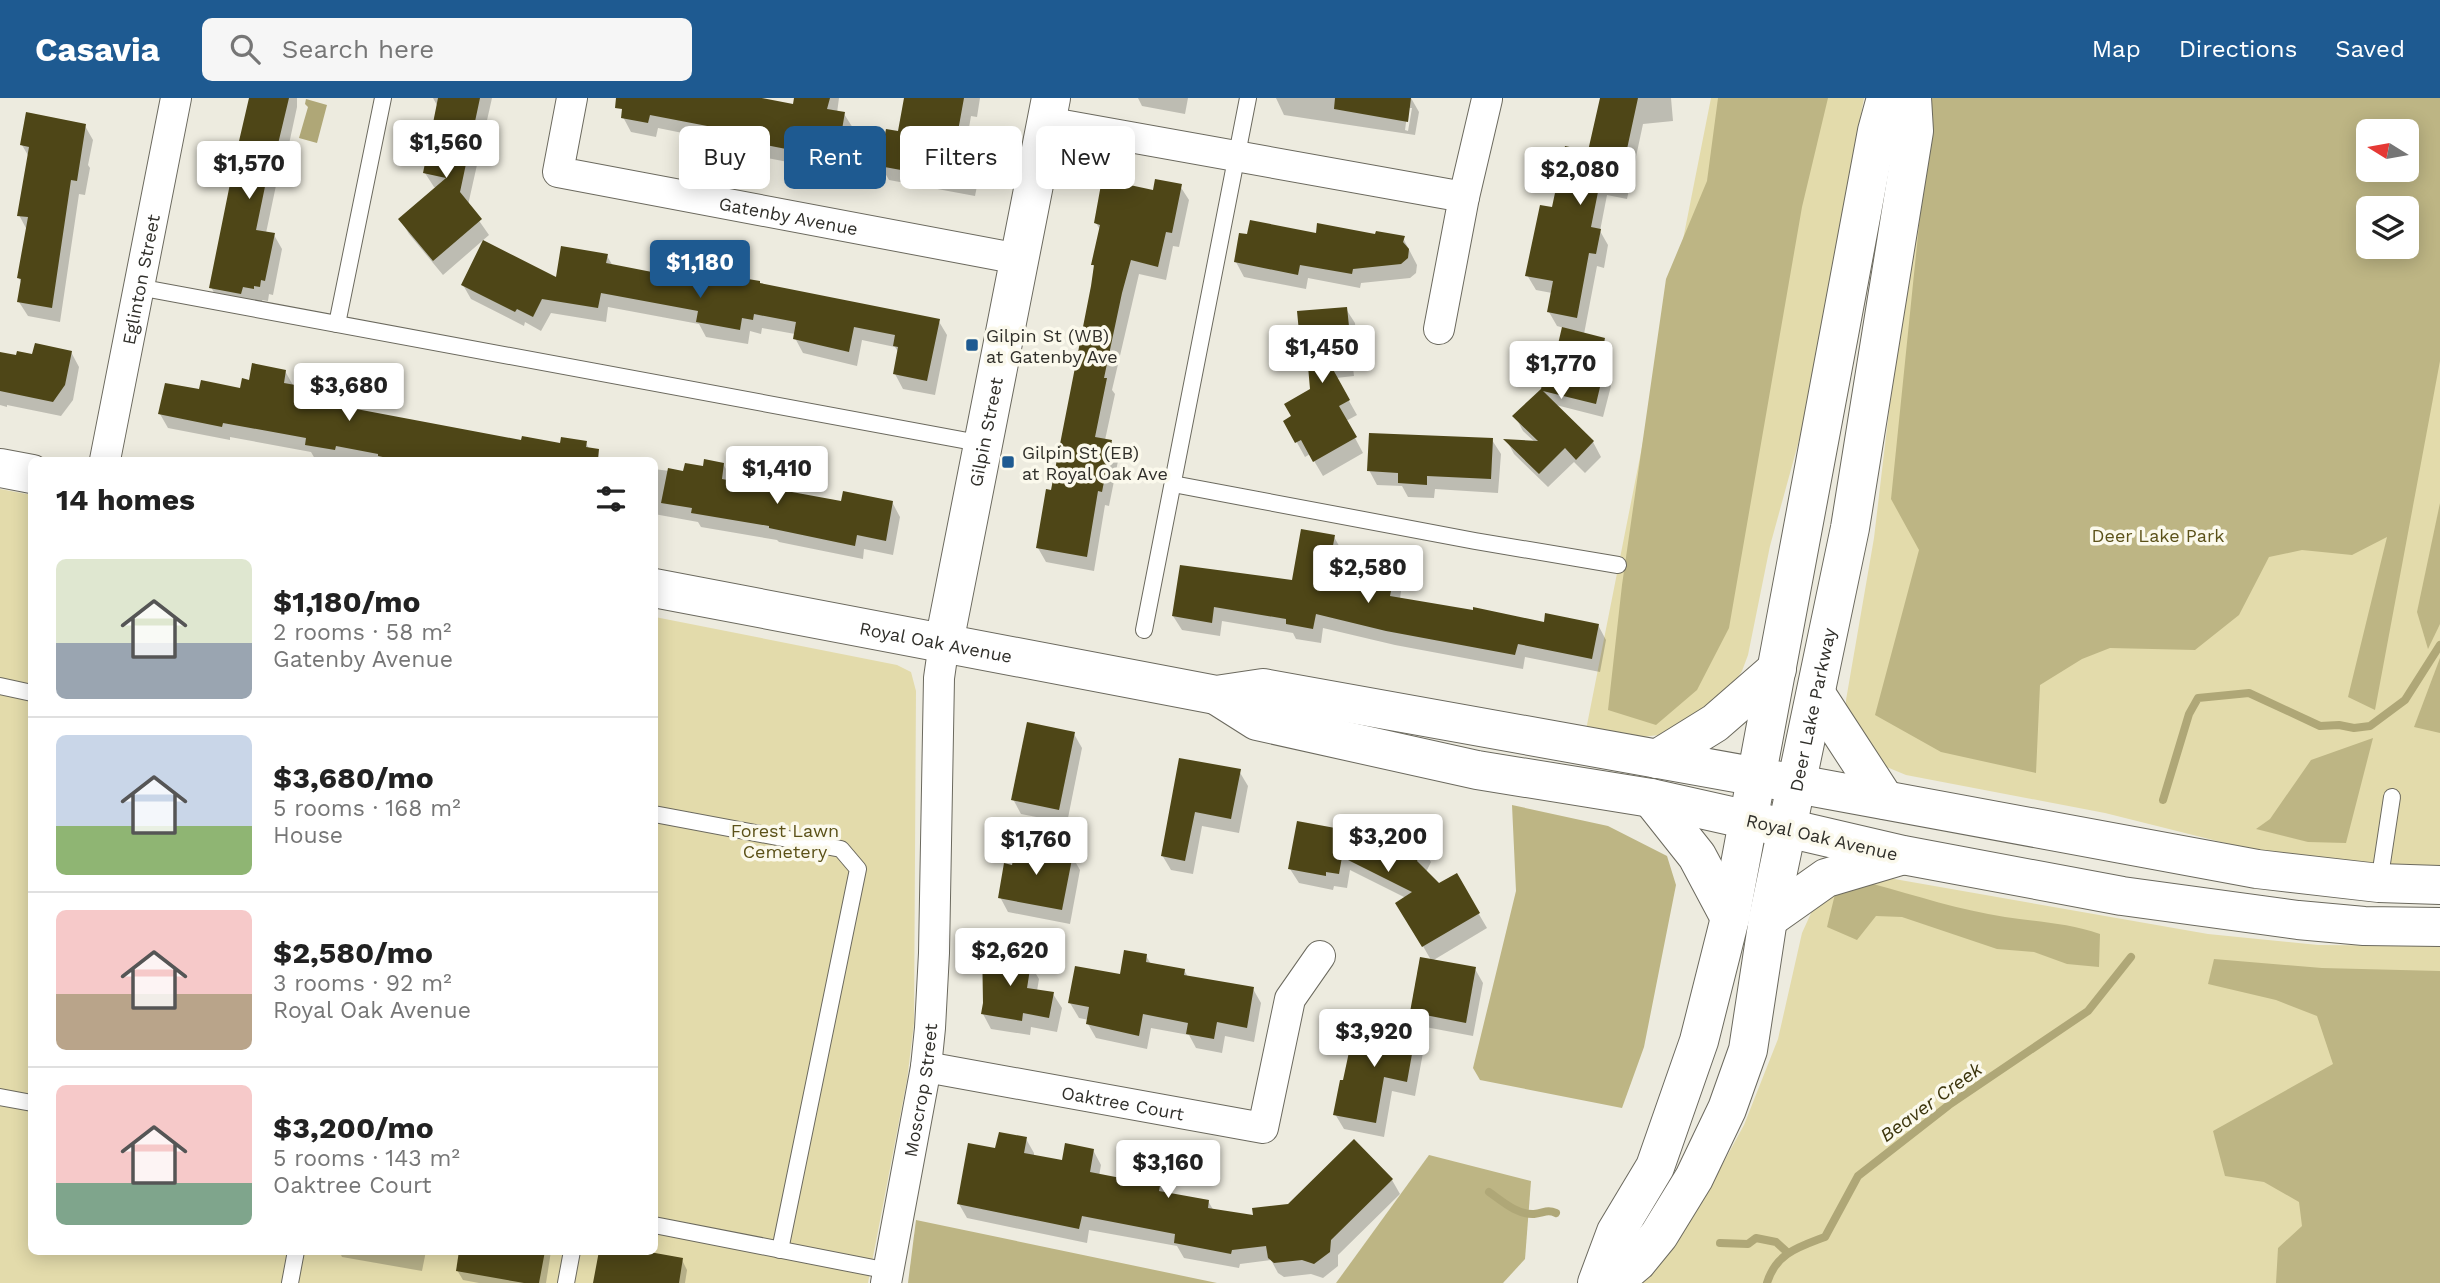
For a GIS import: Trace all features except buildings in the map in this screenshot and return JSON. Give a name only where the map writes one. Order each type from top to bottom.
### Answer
[{"type":"main road","points":[[1597,1283],[1616,1232],[1655,1167],[1699,1041],[1730,918],[1877,131],[1886,98]]},
{"type":"main road","name":"Deer Lake Parkway","points":[[1612,1283],[1637,1262],[1659,1235],[1694,1178],[1727,1109],[1748,1050],[1768,919],[1850,528],[1914,131],[1912,98]]},
{"type":"main road","name":"Gilpin Street","points":[[944,643],[1049,110]]},
{"type":"main road","points":[[0,468],[28,473]]},
{"type":"main road","name":"Royal Oak Avenue","points":[[658,589],[1216,695],[1263,688],[2257,869],[2379,883],[2440,885]]},
{"type":"main road","points":[[1657,759],[1715,723],[1777,669]]},
{"type":"main road","points":[[1816,694],[1885,800]]},
{"type":"main road","name":"Royal Oak Avenue","points":[[1216,695],[1258,720],[1477,770],[1651,799],[1903,855],[2122,896],[2298,920],[2364,926],[2440,927]]},
{"type":"main road","points":[[1651,799],[1697,856],[1730,918]]},
{"type":"main road","points":[[1768,919],[1826,878],[1903,855]]},
{"type":"street","name":"Eglinton Street","points":[[106,457],[176,98]]},
{"type":"street","name":"Gatenby Avenue","points":[[572,98],[558,172],[1019,259]]},
{"type":"street","points":[[1439,329],[1464,197],[1487,99]]},
{"type":"street","points":[[1049,110],[1236,156],[1464,197]]},
{"type":"street","name":"Moscrop Street","points":[[888,1277],[926,1067],[934,953],[939,678],[944,643]]},
{"type":"street","name":"Oaktree Court","points":[[926,1067],[1263,1128],[1290,999],[1320,957]]},
{"type":"lane","points":[[337,324],[383,98]]},
{"type":"lane","points":[[1144,630],[1248,98]]},
{"type":"lane","points":[[138,287],[984,444]]},
{"type":"lane","points":[[1173,484],[1618,565]]},
{"type":"lane","points":[[0,686],[28,691]]},
{"type":"lane","points":[[2379,883],[2392,797]]},
{"type":"lane","points":[[658,815],[841,849],[858,869],[780,1250]]},
{"type":"lane","points":[[0,1097],[28,1102]]},
{"type":"lane","points":[[658,1225],[780,1250],[888,1277]]},
{"type":"lane","points":[[290,1283],[295,1255]]},
{"type":"lane","points":[[566,1283],[571,1255]]},
{"type":"green space","points":[[1711,98],[1864,98],[1804,422],[1770,546],[1748,655],[1742,671],[1728,692],[1667,734],[1642,737],[1586,730]]},
{"type":"green space","points":[[1718,98],[1828,98],[1802,207],[1729,628],[1697,690],[1656,725],[1608,710],[1622,585],[1666,279],[1707,181]]},
{"type":"green space","name":"Deer Lake Park","points":[[1926,98],[2440,98],[2440,869],[2273,855],[2105,813],[1906,775],[1877,763],[1846,710],[1874,538]]},
{"type":"green space","name":"Deer Lake Park","points":[[1932,98],[2440,98],[2440,361],[2375,710],[2348,697],[2387,537],[2352,555],[2302,550],[2269,557],[2239,615],[2195,650],[2110,648],[2082,659],[2040,685],[2036,773],[1941,752],[1875,715],[1919,550],[1891,499]]},
{"type":"green space","name":"Forest Lawn Cemetery","points":[[0,489],[28,494],[28,1255],[658,1255],[658,618],[897,665],[911,672],[916,691],[914,1023],[907,1080],[868,1283],[0,1283]]},
{"type":"green space","points":[[2440,503],[2440,624],[2428,649],[2417,612]]},
{"type":"green space","points":[[2440,658],[2440,733],[2414,727]]},
{"type":"green space","points":[[2373,738],[2346,843],[2308,842],[2256,829],[2270,819],[2311,760]]},
{"type":"green space","points":[[1512,805],[1608,826],[1667,856],[1676,885],[1644,1047],[1622,1108],[1480,1080],[1473,1068],[1516,891]]},
{"type":"green space","points":[[1883,877],[2208,934],[2318,945],[2440,946],[2440,1283],[1641,1283],[1715,1178],[1744,1125],[1778,1039],[1802,933],[1812,911],[1820,899]]},
{"type":"green space","points":[[1873,884],[1972,911],[2065,925],[2100,934],[2099,967],[2067,964],[2034,952],[1997,949],[1902,917],[1876,916],[1857,940],[1827,927],[1835,894]]},
{"type":"green space","points":[[2214,959],[2322,968],[2440,971],[2440,1283],[2276,1283],[2278,1248],[2302,1226],[2299,1202],[2264,1182],[2225,1176],[2213,1131],[2333,1064],[2317,1016],[2276,1000],[2208,984]]},
{"type":"green space","points":[[1429,1155],[1531,1181],[1525,1259],[1503,1283],[1336,1283]]},
{"type":"green space","points":[[916,1220],[1217,1283],[908,1283]]},
{"type":"shaded area","points":[[306,99],[327,105],[317,143],[299,138],[308,107],[305,104]]},
{"type":"waterway","name":"Beaver Creek","points":[[2163,800],[2189,714],[2198,698],[2249,693],[2320,726],[2370,726],[2405,700],[2440,645]]},
{"type":"waterway","name":"Beaver Creek","points":[[1767,1283],[1782,1258],[1825,1237],[1858,1176],[1949,1105],[2088,1011],[2131,957]]},
{"type":"waterway","points":[[1489,1192],[1510,1207],[1528,1214],[1550,1211],[1556,1213]]},
{"type":"waterway","points":[[1720,1243],[1748,1244],[1756,1238],[1776,1242],[1787,1252]]},
{"type":"place","name":"Gilpin St (WB) at Gatenby Ave","points":[[972,345]]},
{"type":"place","name":"Gilpin St (EB) at Royal Oak Ave","points":[[1008,462]]}]
